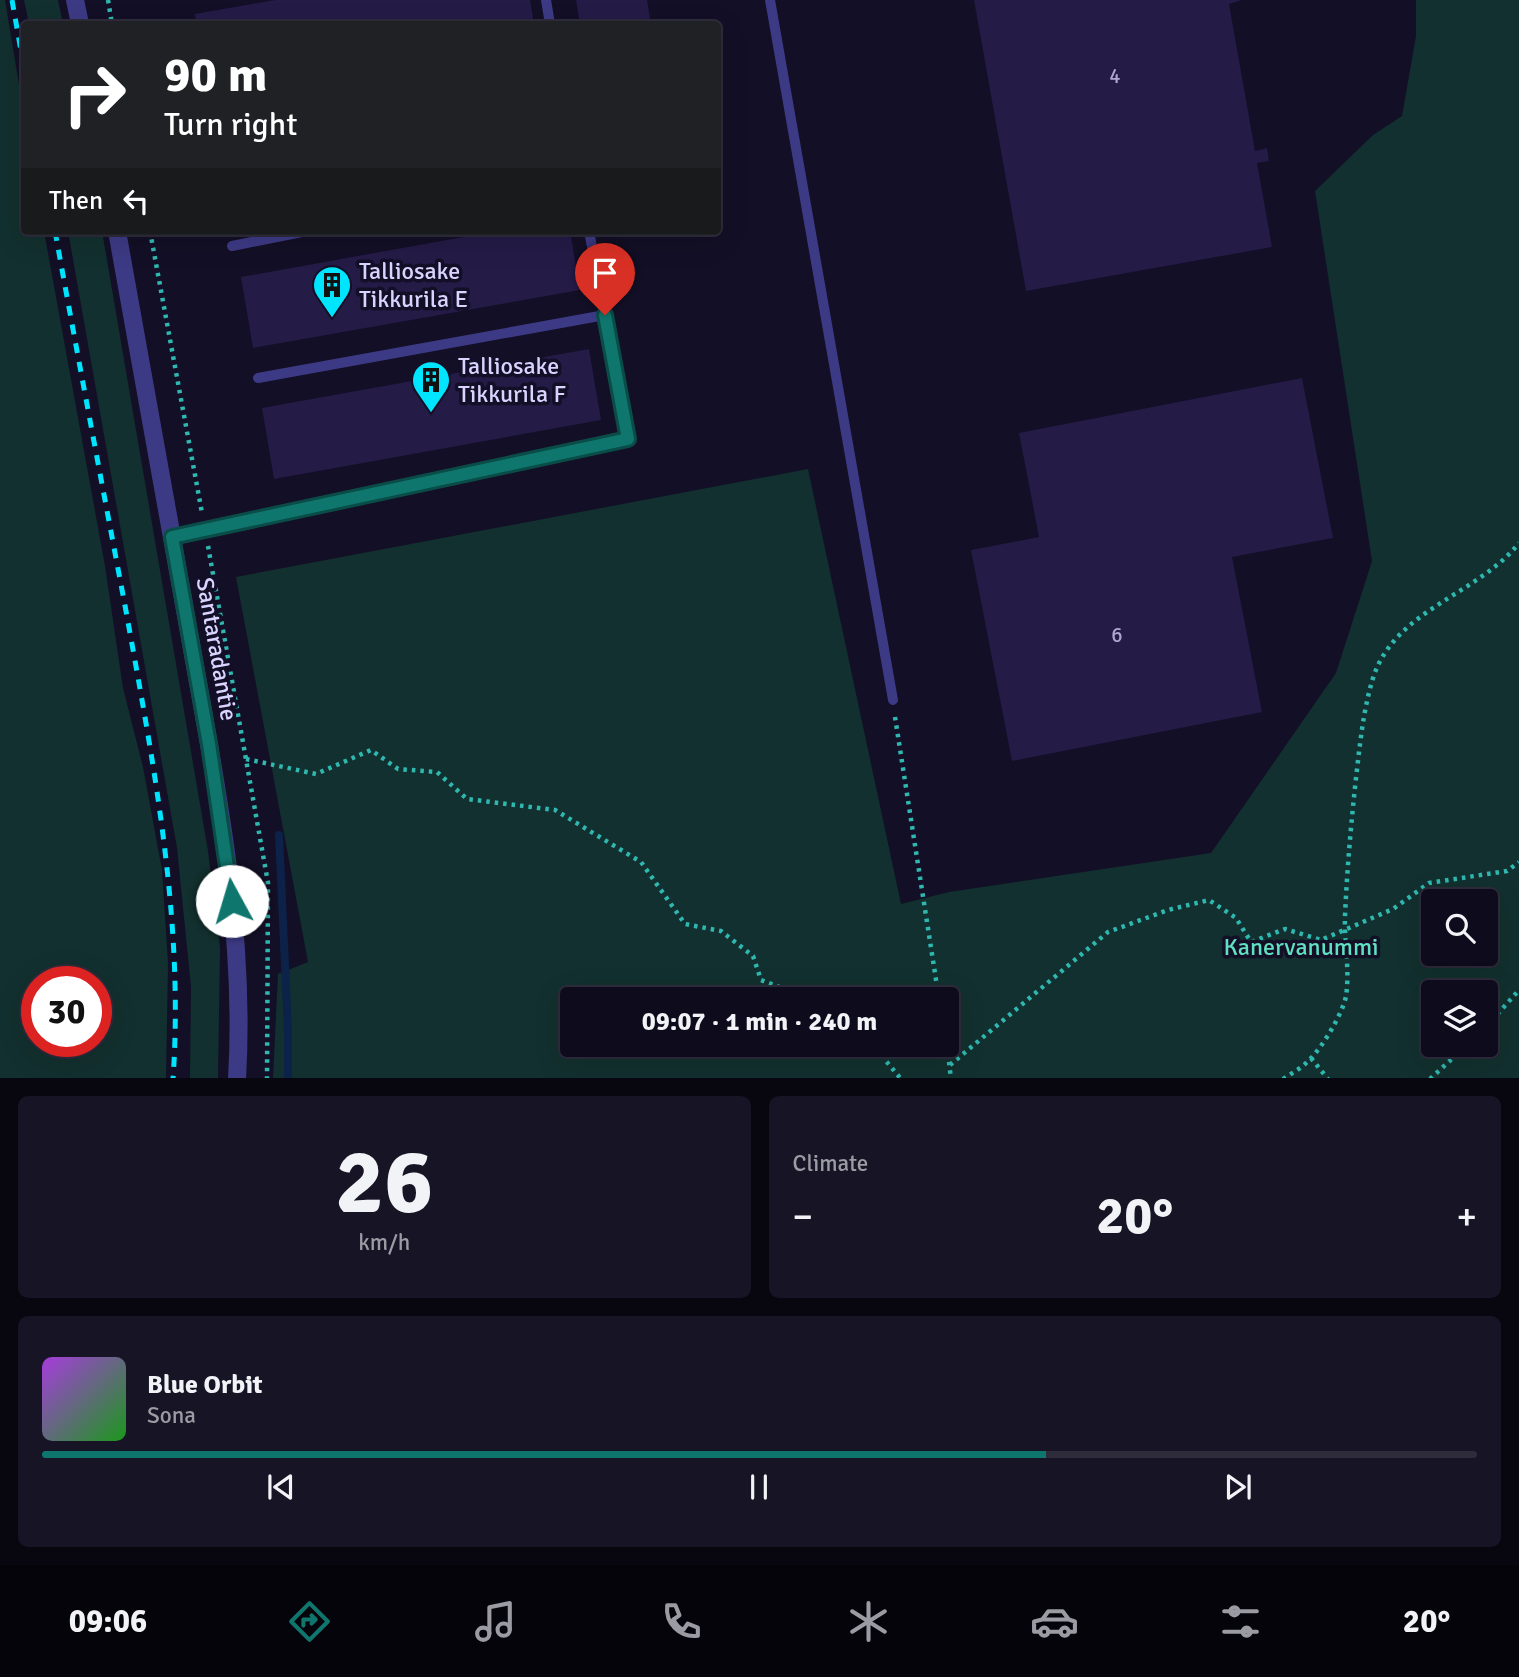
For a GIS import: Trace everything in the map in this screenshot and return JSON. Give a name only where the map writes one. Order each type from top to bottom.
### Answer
[{"type":"street","points":[[75,0],[79,21]]},
{"type":"street","name":"Santaradantie","points":[[118,235],[209,744],[230,879],[238,967],[237,1078]]},
{"type":"lane","points":[[545,0],[549,21]]},
{"type":"lane","points":[[770,0],[892,700]]},
{"type":"lane","points":[[232,246],[287,235]]},
{"type":"lane","points":[[172,537],[628,439],[590,235]]},
{"type":"lane","points":[[258,378],[605,315]]},
{"type":"path","points":[[108,0],[112,21]]},
{"type":"path","points":[[151,235],[268,883],[267,1078]]},
{"type":"path","points":[[1284,1078],[1311,1059],[1331,1030],[1346,997],[1345,930],[1350,837],[1362,722],[1374,676],[1401,633],[1420,617],[1487,574],[1519,543]]},
{"type":"path","points":[[892,700],[937,987]]},
{"type":"path","points":[[246,759],[316,774],[371,750],[398,769],[438,772],[467,799],[555,810],[641,862],[685,924],[722,931],[753,956],[761,980],[780,987]]},
{"type":"path","points":[[950,1065],[1108,932],[1168,910],[1209,900],[1236,918],[1251,942],[1285,929],[1321,940],[1393,909],[1429,883],[1507,871],[1519,862]]},
{"type":"path","points":[[1498,1014],[1519,990]]},
{"type":"path","points":[[883,1057],[900,1078]]},
{"type":"path","points":[[949,1057],[951,1078]]},
{"type":"path","points":[[1431,1078],[1454,1057]]},
{"type":"path","points":[[1311,1059],[1327,1078]]},
{"type":"green space","points":[[0,0],[5,0],[21,97],[21,235],[45,235],[105,566],[123,688],[143,767],[162,870],[168,963],[166,1078],[0,1078]]},
{"type":"green space","points":[[24,0],[58,0],[62,21],[28,21]]},
{"type":"green space","name":"Kanervanummi","points":[[1416,0],[1519,0],[1519,1078],[273,1078],[278,974],[308,962],[236,577],[808,469],[901,904],[949,892],[1211,853],[1336,673],[1372,561],[1315,191],[1373,135],[1402,116],[1416,36]]},
{"type":"green space","points":[[69,235],[103,235],[208,851],[220,948],[218,1078],[190,1078],[191,987],[177,848]]},
{"type":"building","points":[[275,0],[530,0],[534,21],[196,21],[195,14]]},
{"type":"building","points":[[576,0],[647,0],[650,21],[580,21]]},
{"type":"building","points":[[974,0],[1242,0],[1229,4],[1255,151],[1267,148],[1269,161],[1257,163],[1272,247],[1026,291]]},
{"type":"building","name":"Talliosake Tikkurila E","points":[[475,235],[571,235],[580,290],[253,348],[241,277]]},
{"type":"building","name":"Talliosake Tikkurila F","points":[[589,349],[601,420],[274,479],[262,408]]},
{"type":"building","points":[[1302,378],[1333,538],[1232,557],[1262,712],[1012,761],[971,550],[1039,537],[1019,433]]},
{"type":"waterway","points":[[279,835],[288,1078]]},
{"type":"railway","points":[[12,0],[21,51]]},
{"type":"railway","points":[[56,235],[156,786],[174,961],[173,1078]]},
{"type":"place","name":"Talliosake Tikkurila E","points":[[332,319]]},
{"type":"place","name":"Talliosake Tikkurila F","points":[[431,414]]},
{"type":"route","points":[[232,901],[209,744],[172,537],[628,439],[605,315]]}]
